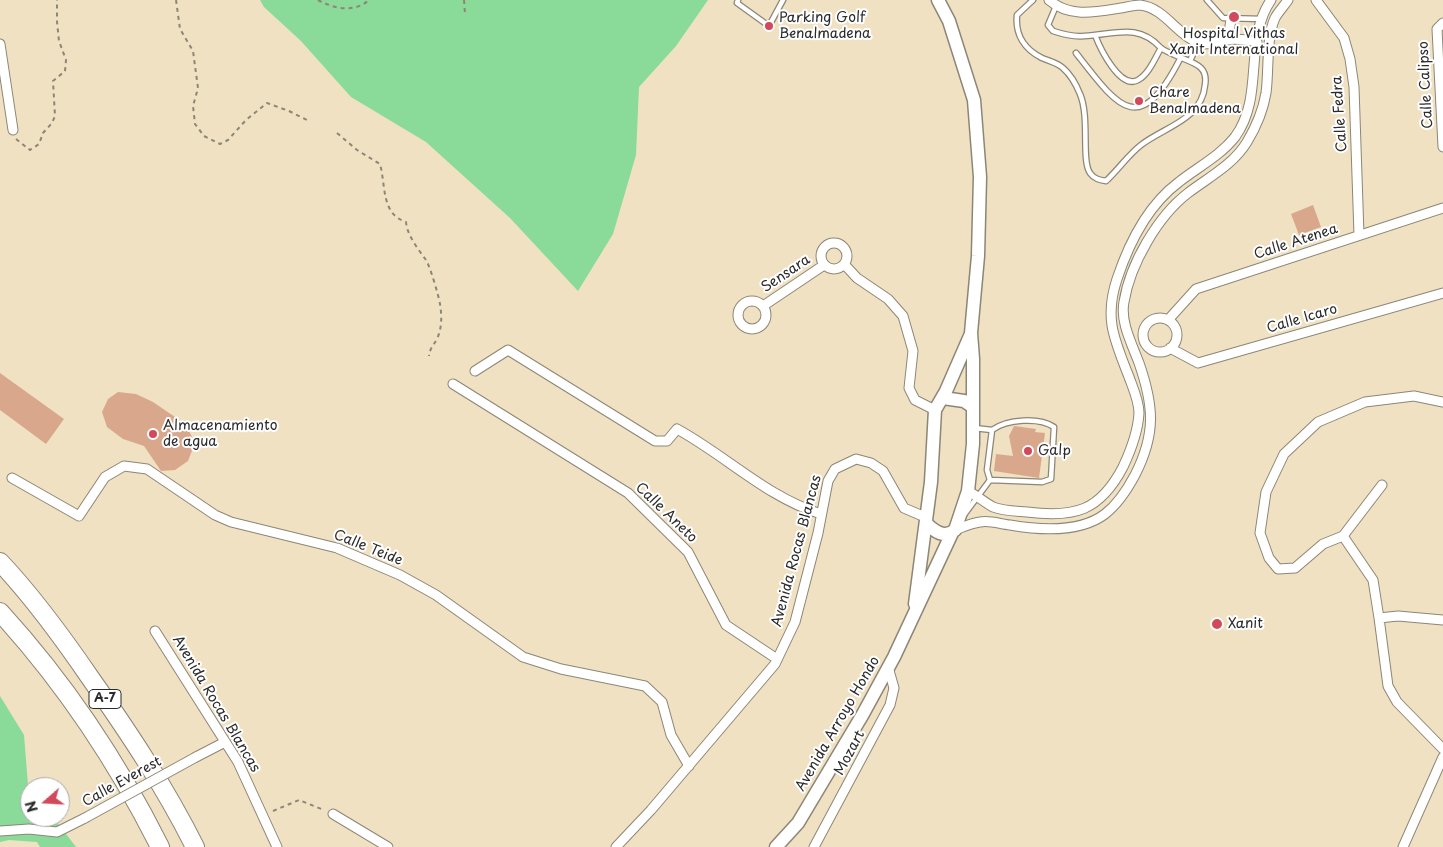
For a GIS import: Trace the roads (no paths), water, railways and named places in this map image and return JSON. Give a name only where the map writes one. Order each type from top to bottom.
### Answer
[{"type":"highway","name":"A-7","points":[[0,562],[56,629],[138,746],[173,804],[194,847]]},
{"type":"highway","name":"A-7","points":[[0,612],[49,671],[105,751],[160,847]]},
{"type":"main road","points":[[938,0],[949,21],[974,100],[980,186],[978,256],[971,333],[974,359],[973,407]]},
{"type":"main road","points":[[935,410],[943,398],[971,333]]},
{"type":"main road","points":[[943,398],[964,401],[973,407]]},
{"type":"main road","name":"Avenida Arroyo Hondo","points":[[776,847],[798,823],[863,714],[956,527],[968,490],[974,428],[973,407]]},
{"type":"main road","name":"Avenida Arroyo Hondo","points":[[915,610],[917,577],[931,482],[935,410]]},
{"type":"main road","points":[[926,520],[935,532],[944,535],[956,527]]},
{"type":"street","points":[[968,490],[995,508],[1042,514],[1062,514],[1096,504],[1107,493],[1118,476],[1129,455],[1136,433],[1139,412],[1134,391],[1109,318],[1110,300],[1117,277],[1130,244],[1145,219],[1160,200],[1178,183],[1219,153],[1235,137],[1246,117],[1252,94],[1257,42],[1262,19],[1271,0]]},
{"type":"street","points":[[956,527],[978,522],[1044,529],[1064,528],[1103,516],[1116,504],[1142,462],[1151,435],[1151,410],[1147,388],[1126,327],[1124,302],[1143,251],[1156,228],[1186,194],[1228,165],[1246,144],[1259,120],[1266,94],[1274,20],[1288,0]]},
{"type":"street","name":"Calle Fedra","points":[[1316,0],[1344,38],[1350,59],[1354,87],[1359,235]]},
{"type":"street","points":[[1052,3],[1072,12],[1090,13],[1140,6],[1162,14],[1188,37],[1198,43],[1210,44],[1245,39],[1257,42]]},
{"type":"street","points":[[1228,40],[1231,18]]},
{"type":"street","name":"Calle Calipso","points":[[1443,23],[1437,29],[1443,147]]},
{"type":"street","points":[[0,44],[12,129]]},
{"type":"street","name":"Calle Atenea","points":[[1168,320],[1196,289],[1443,208]]},
{"type":"street","points":[[833,242],[841,245],[846,252],[844,264],[836,269],[824,265],[820,257],[822,249],[833,242]]},
{"type":"street","points":[[844,264],[857,278],[888,299],[903,316],[913,351],[909,388],[915,400],[935,410]]},
{"type":"street","name":"Sensara","points":[[763,306],[824,265]]},
{"type":"street","name":"Calle Icaro","points":[[1170,348],[1198,363],[1443,293]]},
{"type":"street","points":[[1155,318],[1168,320],[1177,332],[1177,338],[1170,348],[1160,352],[1149,348],[1142,337],[1149,321],[1155,318]]},
{"type":"street","points":[[1126,327],[1143,331]]},
{"type":"street","points":[[1138,360],[1149,348]]},
{"type":"street","points":[[475,371],[508,350],[655,441],[667,441],[676,429],[695,439],[773,491],[808,510],[821,514]]},
{"type":"street","name":"Calle Aneto","points":[[452,384],[628,493],[688,552],[726,625],[778,660]]},
{"type":"street","points":[[1382,485],[1343,536],[1323,544],[1295,568],[1278,569],[1269,558],[1260,533],[1266,492],[1284,454],[1318,422],[1365,402],[1414,396],[1443,402]]},
{"type":"street","name":"Avenida Rocas Blancas","points":[[616,847],[689,766],[778,660],[795,622],[828,481],[835,469],[856,459],[871,462],[883,471],[898,501],[904,508],[926,520]]},
{"type":"street","name":"Calle Teide","points":[[12,478],[79,516],[105,477],[124,466],[147,469],[214,515],[231,522],[338,548],[400,575],[436,595],[523,657],[561,669],[644,686],[662,702],[671,735],[689,766]]},
{"type":"street","points":[[1343,536],[1373,580],[1388,686],[1397,702],[1443,749]]},
{"type":"street","points":[[1379,618],[1398,616],[1443,620]]},
{"type":"street","name":"Avenida Rocas Blancas","points":[[155,631],[238,762],[264,815],[277,847]]},
{"type":"street","name":"Mozart","points":[[814,847],[890,706],[894,688],[888,667]]},
{"type":"street","name":"Calle Everest","points":[[0,830],[21,828],[57,832],[225,742]]},
{"type":"street","points":[[1402,847],[1443,757]]},
{"type":"street","points":[[333,814],[388,847]]},
{"type":"lane","points":[[738,0],[737,2],[769,26],[783,0]]},
{"type":"lane","points":[[1033,0],[1017,15],[1016,26],[1020,38],[1029,50],[1062,67],[1075,82],[1085,106],[1085,159],[1089,172],[1096,179],[1106,181],[1139,146],[1160,132],[1179,123],[1196,110],[1205,89],[1206,76],[1201,67],[1190,61],[1180,59],[1161,48],[1150,37],[1138,32],[1082,37],[1052,31],[1048,25],[1052,3]]},
{"type":"lane","points":[[1207,0],[1224,18],[1262,19]]},
{"type":"lane","points":[[1095,35],[1102,51],[1119,75],[1128,81],[1136,81],[1142,77],[1161,48]]},
{"type":"lane","points":[[1190,61],[1198,43]]},
{"type":"lane","points":[[1076,53],[1111,96],[1120,104],[1132,108],[1142,106],[1157,96],[1169,80],[1180,59]]},
{"type":"lane","points":[[974,428],[992,430],[1006,422],[1047,422],[1054,427],[1055,437],[1051,480],[1042,482],[990,480]]},
{"type":"lane","points":[[956,527],[990,480],[987,470],[992,430]]},
{"type":"place","name":"Hospital Vithas Xanit International","points":[[1234,17]]},
{"type":"place","name":"Parking Golf Benalmadena","points":[[769,26]]},
{"type":"place","name":"Chare Benalmadena","points":[[1139,101]]},
{"type":"place","name":"Almacenamiento de agua","points":[[153,434]]},
{"type":"place","name":"Galp","points":[[1028,451]]},
{"type":"place","name":"Xanit","points":[[1217,624]]}]
